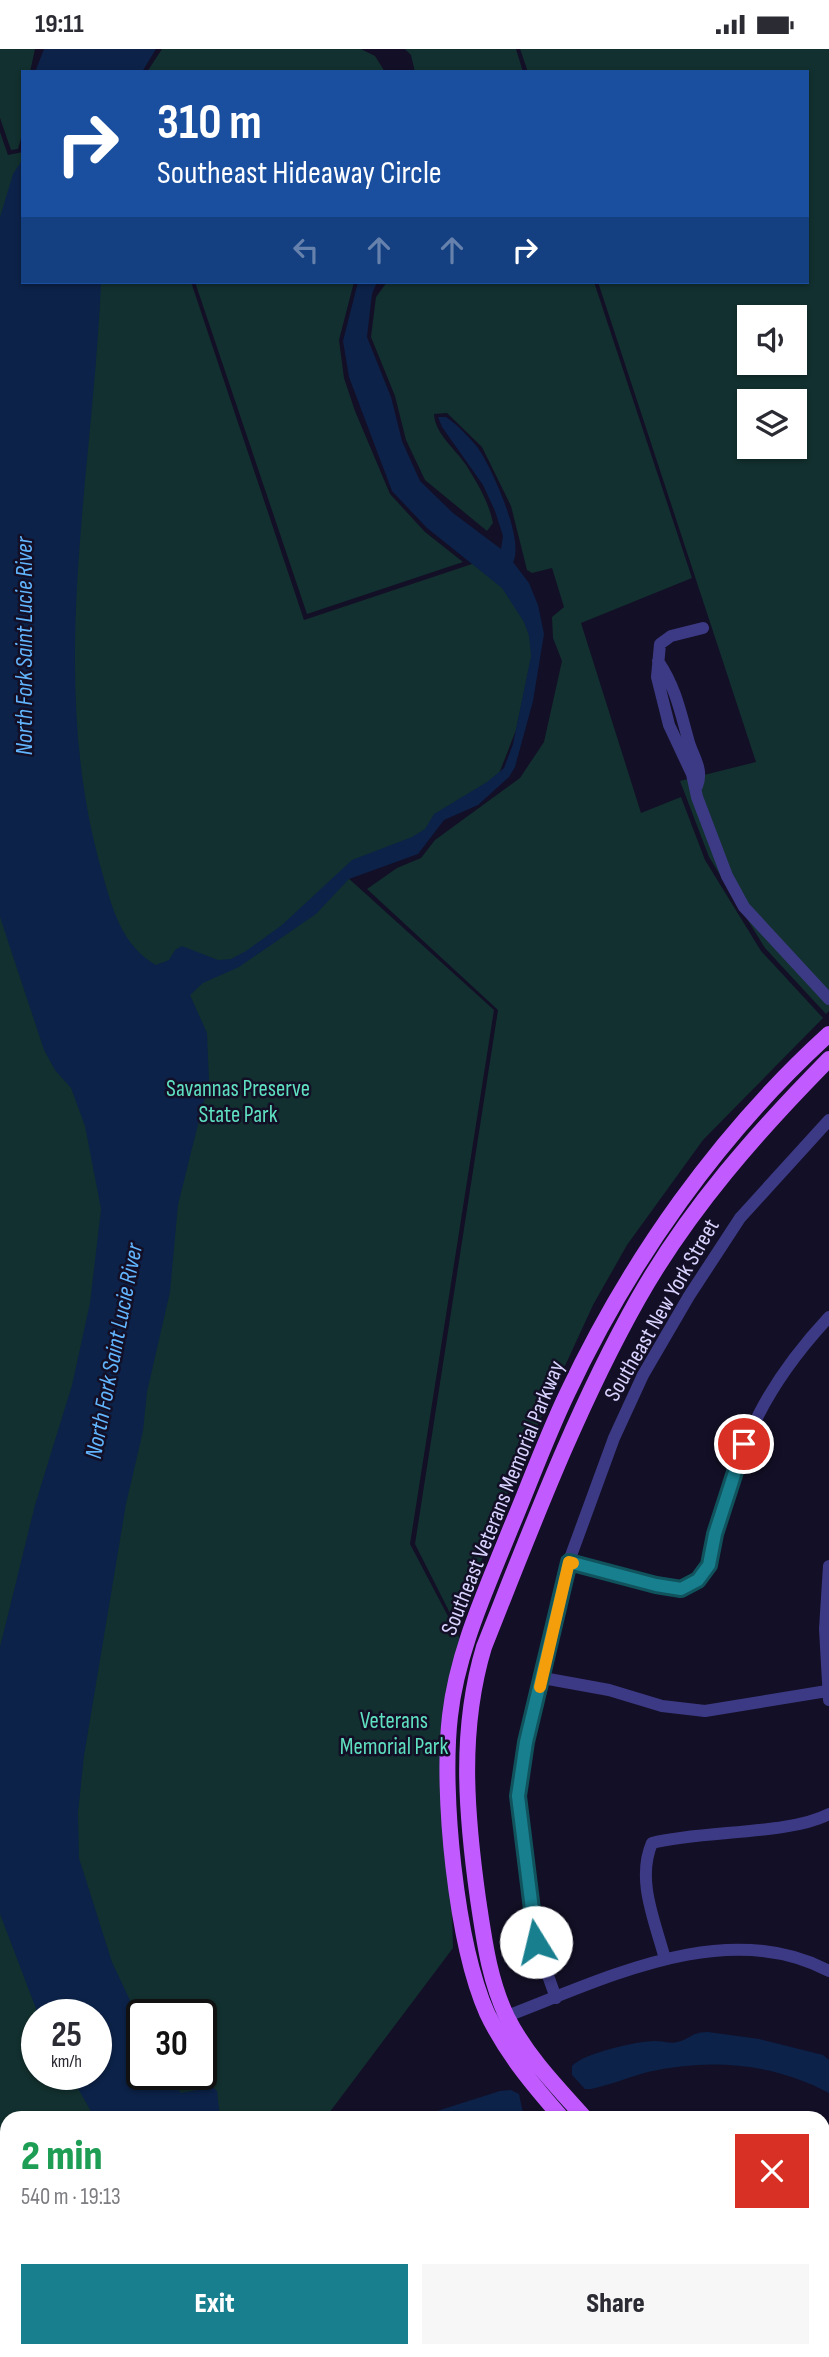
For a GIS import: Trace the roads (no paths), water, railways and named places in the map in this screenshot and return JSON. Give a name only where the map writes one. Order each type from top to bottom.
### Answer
[{"type":"main road","name":"Southeast Veterans Memorial Parkway","points":[[556,2111],[524,2074],[467,1948],[450,1817],[450,1717],[471,1630],[567,1394],[620,1293],[673,1211],[743,1123],[829,1034]]},
{"type":"main road","name":"Southeast Veterans Memorial Parkway","points":[[579,2111],[499,2019],[486,1952],[468,1821],[467,1720],[473,1683],[484,1647],[586,1398],[639,1297],[692,1216],[762,1127],[829,1059]]},
{"type":"street","points":[[703,628],[667,638],[660,644],[657,677],[668,716],[727,876],[744,907],[829,999]]},
{"type":"street","points":[[658,661],[683,712],[688,740],[701,773],[696,790]]},
{"type":"street","points":[[668,716],[683,712]]},
{"type":"street","name":"Southeast New York Street","points":[[556,1997],[536,1942],[518,1796],[526,1742],[569,1562],[619,1428],[643,1374],[689,1296],[740,1218],[829,1120]]},
{"type":"street","points":[[569,1562],[681,1589],[698,1580],[709,1565],[736,1462],[760,1407],[798,1351],[829,1317]]},
{"type":"street","points":[[543,1678],[610,1690],[662,1706],[705,1711],[828,1695],[825,1629],[829,1566]]},
{"type":"street","points":[[665,1959],[646,1887],[644,1861],[652,1843],[677,1836],[794,1824],[829,1814]]},
{"type":"street","points":[[499,2019],[665,1959],[709,1951],[763,1951],[813,1962],[829,1971]]},
{"type":"water","points":[[44,49],[156,49],[143,70],[36,70]]},
{"type":"water","name":"North Fork Saint Lucie River","points":[[21,162],[21,284],[101,284],[78,578],[75,652],[77,725],[86,799],[106,886],[120,925],[144,957],[156,965],[169,960],[175,950],[182,946],[218,960],[231,959],[246,951],[282,925],[352,860],[412,837],[425,829],[434,814],[487,782],[504,768],[513,744],[531,656],[529,636],[524,622],[502,588],[427,528],[392,491],[349,377],[343,341],[357,284],[376,284],[372,294],[367,337],[391,397],[402,441],[420,481],[453,513],[501,549],[503,536],[495,511],[483,485],[442,427],[438,417],[446,417],[478,448],[491,471],[515,538],[516,552],[513,562],[529,583],[538,605],[544,634],[533,701],[515,767],[509,777],[478,805],[444,820],[418,854],[349,879],[316,914],[239,967],[203,983],[190,995],[207,1033],[209,1080],[178,1205],[170,1292],[147,1392],[143,1431],[126,1504],[84,1756],[78,1813],[79,1858],[112,1962],[129,1999],[126,1999],[126,2090],[179,2090],[181,2093],[216,2090],[219,2111],[91,2111],[79,2090],[112,2090],[112,1999],[32,1999],[0,1914],[0,1647],[35,1505],[72,1385],[90,1303],[101,1209],[85,1126],[71,1088],[55,1070],[44,1050],[0,917],[0,217],[13,174]]},
{"type":"water","points":[[698,2033],[759,2039],[823,2055],[829,2060],[829,2093],[786,2075],[741,2066],[695,2065],[671,2068],[591,2089],[585,2089],[572,2075],[572,2066],[599,2052],[655,2041],[675,2043]]},
{"type":"water","points":[[511,2090],[519,2094],[523,2111],[437,2111]]},
{"type":"park label","name":"Savannas Preserve State Park","points":[[238,1102]]},
{"type":"park label","name":"Veterans Memorial Park","points":[[394,1734]]}]
